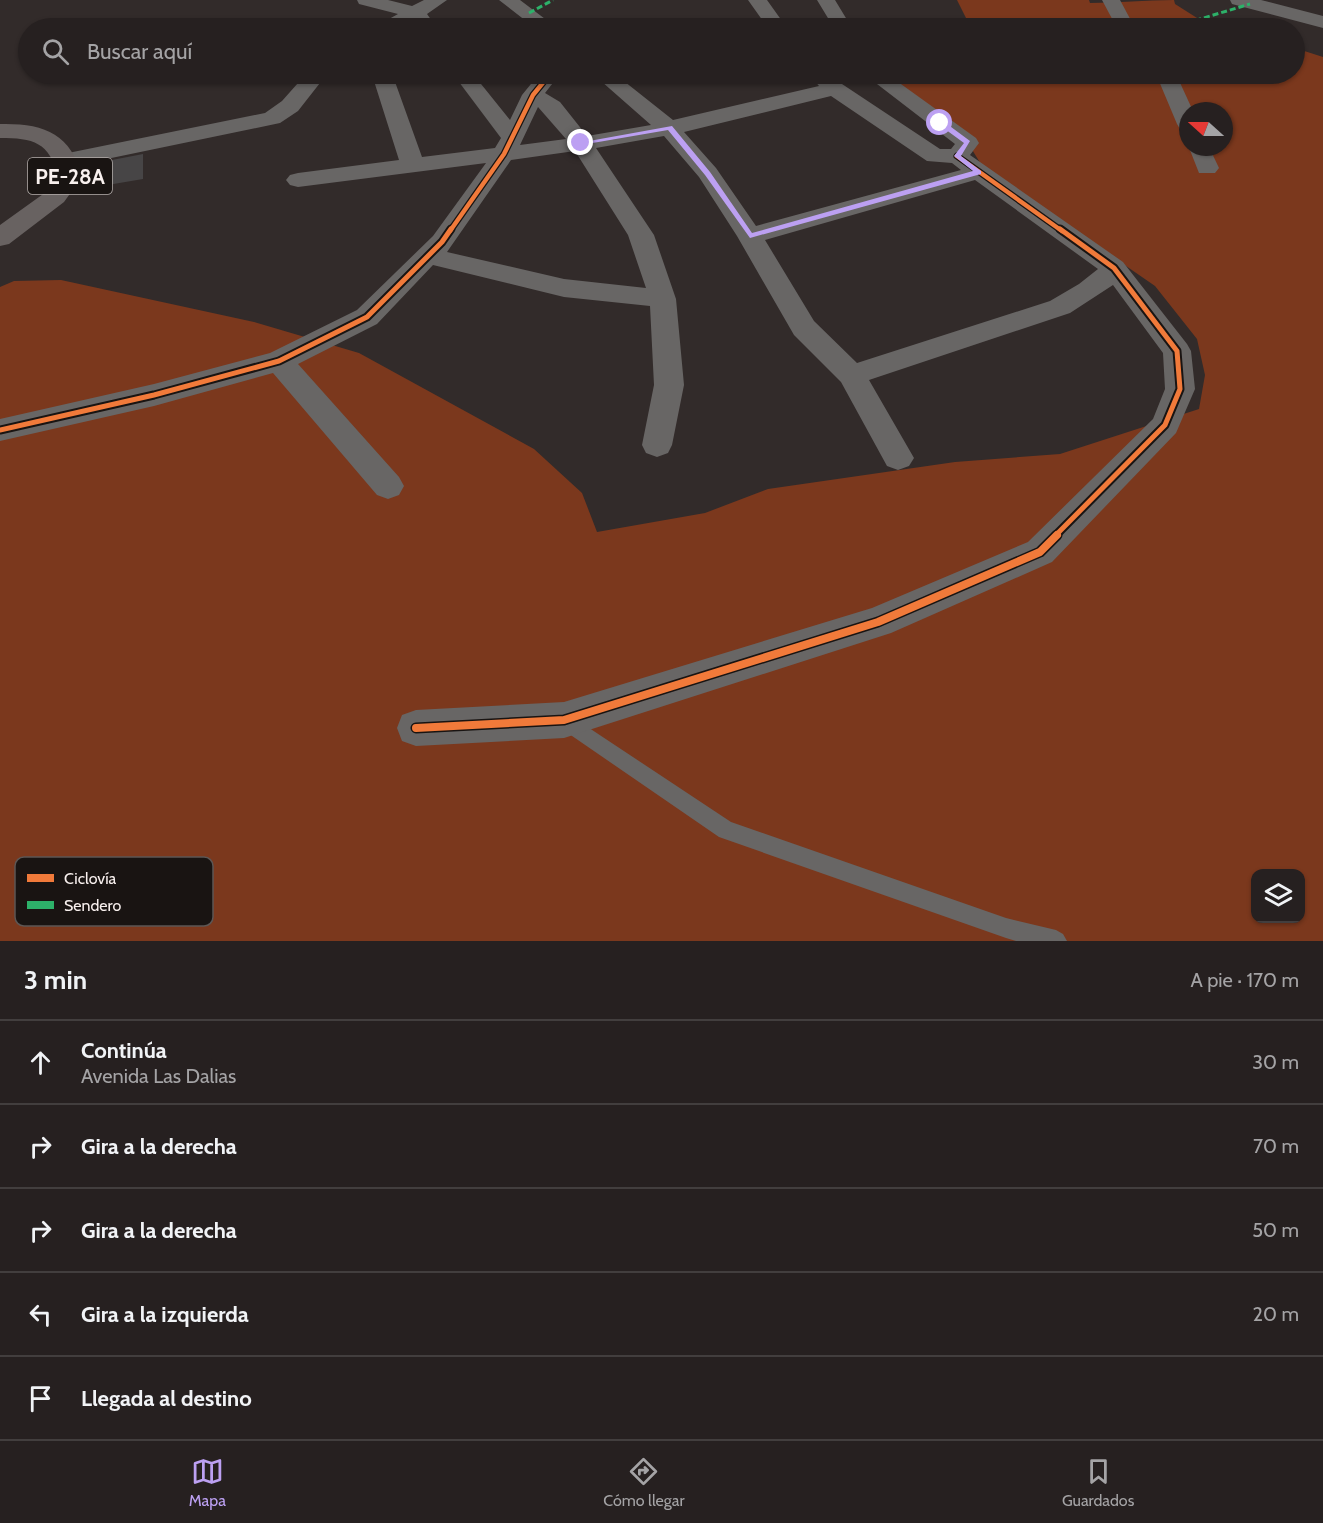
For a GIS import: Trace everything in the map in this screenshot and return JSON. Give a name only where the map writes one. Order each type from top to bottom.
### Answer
[{"type":"highway","name":"PE-28A","points":[[0,131],[22,130],[57,145],[68,160],[70,177],[55,197],[0,238]]},
{"type":"street","points":[[366,0],[414,18]]},
{"type":"street","points":[[424,18],[438,0]]},
{"type":"street","points":[[508,0],[533,18]]},
{"type":"street","points":[[757,0],[770,18]]},
{"type":"street","points":[[826,0],[837,18]]},
{"type":"street","points":[[1111,0],[1121,18]]},
{"type":"street","points":[[1239,0],[1323,22]]},
{"type":"street","points":[[68,160],[272,118],[283,112],[308,84]]},
{"type":"street","points":[[386,84],[412,163]]},
{"type":"street","points":[[469,84],[508,145]]},
{"type":"street","points":[[0,430],[154,395],[279,361],[367,317],[442,242],[508,145],[534,95],[542,84]]},
{"type":"street","points":[[615,84],[669,128],[708,173],[750,236],[804,328],[852,375],[898,458]]},
{"type":"street","points":[[298,180],[412,163],[508,145],[581,143],[669,128],[816,84]]},
{"type":"street","points":[[416,728],[564,720],[878,621],[1040,552],[1165,425],[1180,389],[1177,351],[1114,268],[968,164],[935,156],[830,84]]},
{"type":"street","points":[[888,84],[968,143],[968,164]]},
{"type":"street","points":[[1170,84],[1179,104]]},
{"type":"street","points":[[534,95],[552,107],[581,143],[641,235],[663,299],[669,385],[657,445]]},
{"type":"street","points":[[750,236],[968,164]]},
{"type":"street","points":[[428,256],[564,288],[663,299]]},
{"type":"street","points":[[852,375],[1060,307],[1107,278],[1114,268]]},
{"type":"street","points":[[279,361],[388,486]]},
{"type":"lane","points":[[564,720],[726,830],[1006,928],[1056,941]]},
{"type":"shaded area","points":[[957,0],[1089,0],[1090,3],[1174,0],[1175,4],[1197,18],[966,18]]},
{"type":"shaded area","points":[[1305,51],[1323,57],[1323,941],[0,941],[0,287],[14,281],[61,280],[254,322],[359,353],[534,449],[582,493],[597,532],[705,513],[768,489],[955,462],[1060,454],[1199,409],[1205,375],[1197,339],[1155,286],[1074,230],[993,184],[968,143],[888,84],[1305,84]]},
{"type":"building","points":[[143,154],[143,179],[84,189],[86,165]]},
{"type":"marked path","points":[[529,13],[553,0]]},
{"type":"marked path","points":[[1204,18],[1250,4]]},
{"type":"cycle path","points":[[0,430],[154,395],[279,361],[367,317],[442,242],[504,154],[533,95],[542,84]]},
{"type":"cycle path","points":[[416,728],[564,720],[878,622],[1040,552],[1165,425],[1180,389],[1177,351],[1114,268],[957,156]]},
{"type":"route","points":[[581,143],[669,128],[708,173],[750,236],[978,172],[957,156],[968,143],[940,123]]}]
